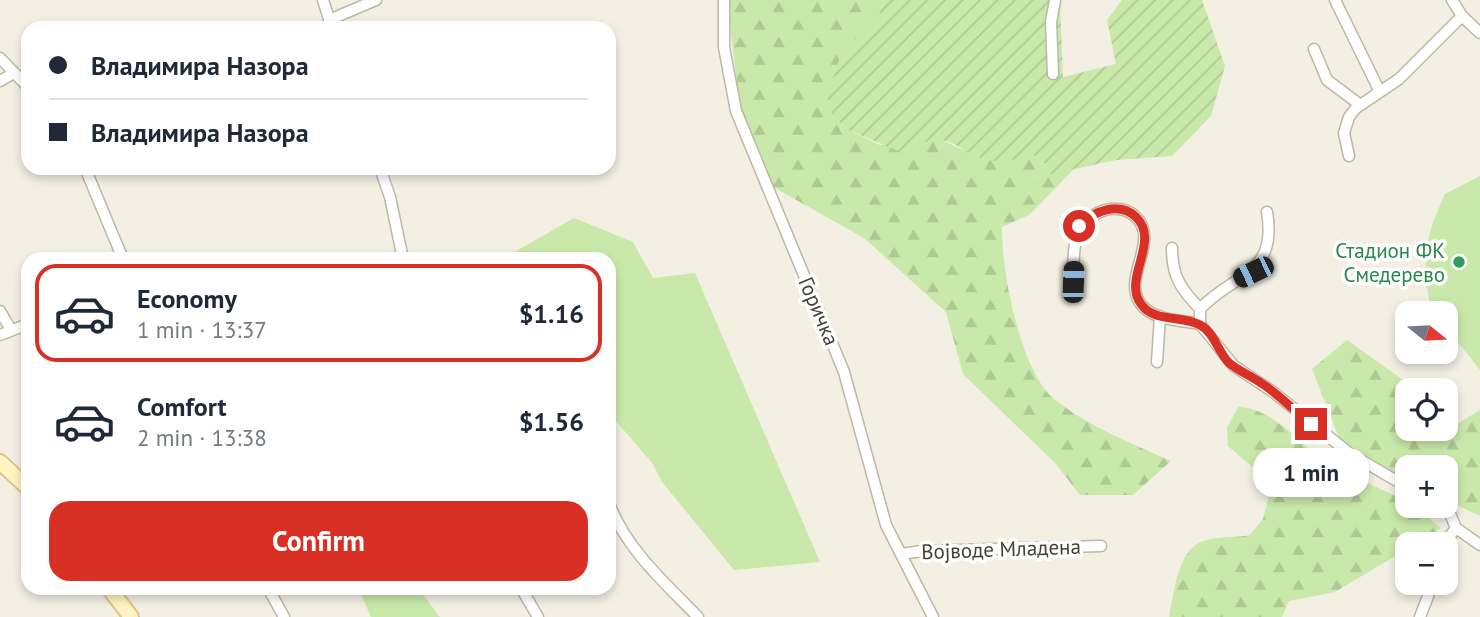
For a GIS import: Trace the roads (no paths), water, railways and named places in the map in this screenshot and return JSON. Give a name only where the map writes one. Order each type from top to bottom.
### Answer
[{"type":"main road","points":[[0,462],[21,482]]},
{"type":"main road","points":[[114,595],[131,617]]},
{"type":"street","points":[[323,0],[329,21]]},
{"type":"street","points":[[336,21],[376,0]]},
{"type":"street","name":"Горичка","points":[[724,0],[724,47],[736,111],[835,347],[856,413],[878,501],[933,617]]},
{"type":"street","points":[[1053,74],[1051,22],[1055,0]]},
{"type":"street","points":[[1335,0],[1380,92]]},
{"type":"street","points":[[1452,0],[1462,16],[1480,33]]},
{"type":"street","points":[[1349,156],[1344,133],[1349,117],[1359,104],[1399,79],[1462,16]]},
{"type":"street","points":[[1314,48],[1327,80],[1359,104]]},
{"type":"street","points":[[0,58],[21,80]]},
{"type":"street","points":[[0,81],[14,73]]},
{"type":"street","points":[[88,175],[120,252]]},
{"type":"street","points":[[382,175],[402,252]]},
{"type":"street","points":[[1073,282],[1075,243],[1079,226],[1100,212],[1124,210],[1136,217],[1144,234],[1136,280],[1137,299],[1148,312],[1200,324]]},
{"type":"street","points":[[1200,309],[1218,292],[1256,268],[1268,240],[1267,212]]},
{"type":"street","points":[[1172,248],[1178,285],[1200,309],[1200,324],[1234,366],[1272,391],[1349,453],[1395,479]]},
{"type":"street","points":[[0,311],[11,330]]},
{"type":"street","points":[[1157,362],[1160,316]]},
{"type":"street","points":[[0,335],[21,326]]},
{"type":"street","points":[[1452,518],[1456,528],[1480,545]]},
{"type":"street","points":[[616,520],[636,552],[698,617]]},
{"type":"street","points":[[1453,532],[1456,528]]},
{"type":"street","name":"Војводе Младена","points":[[901,554],[922,551],[1101,546]]},
{"type":"street","points":[[272,595],[284,617]]},
{"type":"street","points":[[525,595],[538,617]]},
{"type":"street","points":[[1420,617],[1428,595]]},
{"type":"place","name":"Стадион ФК Смедерево","points":[[1459,262]]}]
